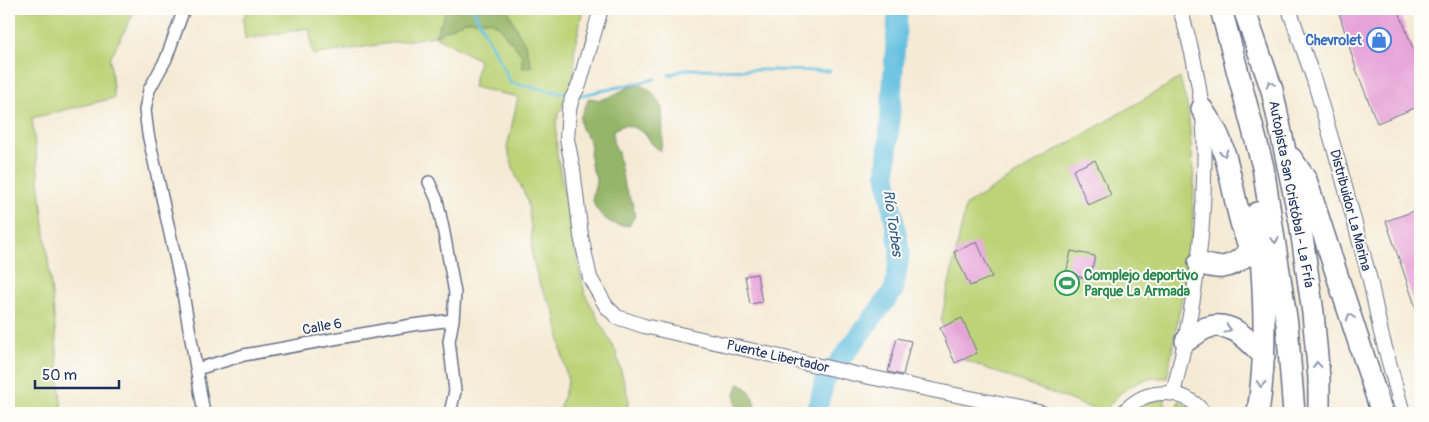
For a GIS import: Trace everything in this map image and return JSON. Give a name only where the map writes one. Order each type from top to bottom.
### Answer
[{"type":"highway","name":"Autopista San Cristóbal - La Fría","points":[[1221,9],[1247,107],[1242,134],[1256,204],[1255,244],[1261,270],[1264,305],[1264,356],[1258,413]]},
{"type":"highway","name":"Autopista San Cristóbal - La Fría","points":[[1244,9],[1272,90],[1300,222],[1308,275],[1319,378],[1319,413]]},
{"type":"highway","points":[[1247,107],[1263,167],[1275,242],[1287,324],[1294,413]]},
{"type":"highway","points":[[1199,263],[1222,268],[1240,260],[1255,244],[1241,220],[1219,139],[1202,109]]},
{"type":"highway","points":[[1284,148],[1306,180],[1382,413]]},
{"type":"highway","points":[[1186,341],[1207,328],[1225,326],[1239,332],[1264,356]]},
{"type":"street","points":[[184,9],[166,59],[149,90],[145,110],[148,134],[180,280],[204,413]]},
{"type":"street","name":"Puente Libertador","points":[[601,9],[579,85],[572,98],[569,110],[567,139],[573,169],[581,236],[590,278],[606,306],[617,317],[644,326],[855,374],[1043,413]]},
{"type":"street","points":[[1173,394],[1186,341],[1199,263],[1205,153],[1202,109],[1190,43],[1180,9]]},
{"type":"street","name":"Distribuidor La Marina","points":[[1289,9],[1314,80],[1340,168],[1403,413]]},
{"type":"street","points":[[429,182],[437,200],[441,216],[455,293],[449,340],[455,392],[450,413]]},
{"type":"street","name":"Calle 6","points":[[197,369],[244,355],[412,325],[453,320]]},
{"type":"street","points":[[1123,413],[1142,397],[1158,393],[1173,394],[1188,399],[1195,403],[1204,413]]},
{"type":"green space","points":[[9,9],[136,9],[110,58],[114,98],[32,118],[53,304],[62,413],[9,413]]},
{"type":"green space","points":[[247,9],[583,9],[574,52],[575,81],[556,122],[557,155],[585,294],[616,352],[629,401],[625,413],[558,413],[568,382],[555,313],[539,283],[532,256],[531,227],[527,199],[516,176],[507,148],[518,97],[473,87],[479,60],[435,36],[313,55],[309,28],[245,39],[243,20]]},
{"type":"green space","points":[[445,9],[508,9],[525,44],[532,66],[522,68],[522,56],[501,28],[491,21],[465,21],[435,36]]},
{"type":"green space","name":"Complejo deportivo Parque La Armada","points":[[1180,78],[1188,109],[1194,180],[1192,244],[1167,378],[1148,379],[1131,386],[1116,398],[1104,413],[954,356],[941,321],[966,205]]},
{"type":"green space","points":[[640,85],[650,90],[662,106],[663,139],[660,151],[651,143],[646,134],[635,128],[624,125],[613,130],[613,142],[618,152],[624,185],[633,205],[635,216],[629,226],[618,225],[598,212],[594,204],[593,197],[596,178],[590,159],[590,142],[581,129],[580,118],[589,98],[600,100],[629,87]]},
{"type":"green space","points":[[739,383],[750,392],[756,413],[736,413],[735,394]]},
{"type":"green space","points":[[1165,398],[1164,409],[1147,413],[1130,413],[1144,403]]},
{"type":"green space","points":[[1179,401],[1197,413],[1179,413],[1175,411]]},
{"type":"building","name":"Chevrolet","points":[[1338,9],[1398,9],[1420,67],[1420,106],[1377,123],[1356,69]]},
{"type":"building","points":[[1095,160],[1111,195],[1088,205],[1073,170]]},
{"type":"building","points":[[1420,209],[1420,317],[1419,317],[1386,221]]},
{"type":"building","points":[[977,242],[992,277],[970,286],[954,252]]},
{"type":"building","points":[[1071,251],[1095,256],[1090,279],[1066,274]]},
{"type":"building","points":[[757,274],[762,302],[750,304],[745,276]]},
{"type":"building","points":[[962,318],[977,353],[955,363],[940,328]]},
{"type":"building","points":[[897,338],[911,341],[903,375],[888,372]]},
{"type":"waterway","points":[[473,9],[511,83],[571,95]]},
{"type":"waterway","name":"Río Torbes","points":[[816,413],[825,380],[894,290],[900,253],[886,173],[898,9]]},
{"type":"waterway","points":[[669,75],[687,69],[830,71]]},
{"type":"waterway","points":[[578,96],[655,79]]},
{"type":"place","name":"Chevrolet","points":[[1379,40]]},
{"type":"place","name":"Complejo deportivo Parque La Armada","points":[[1067,283]]}]
